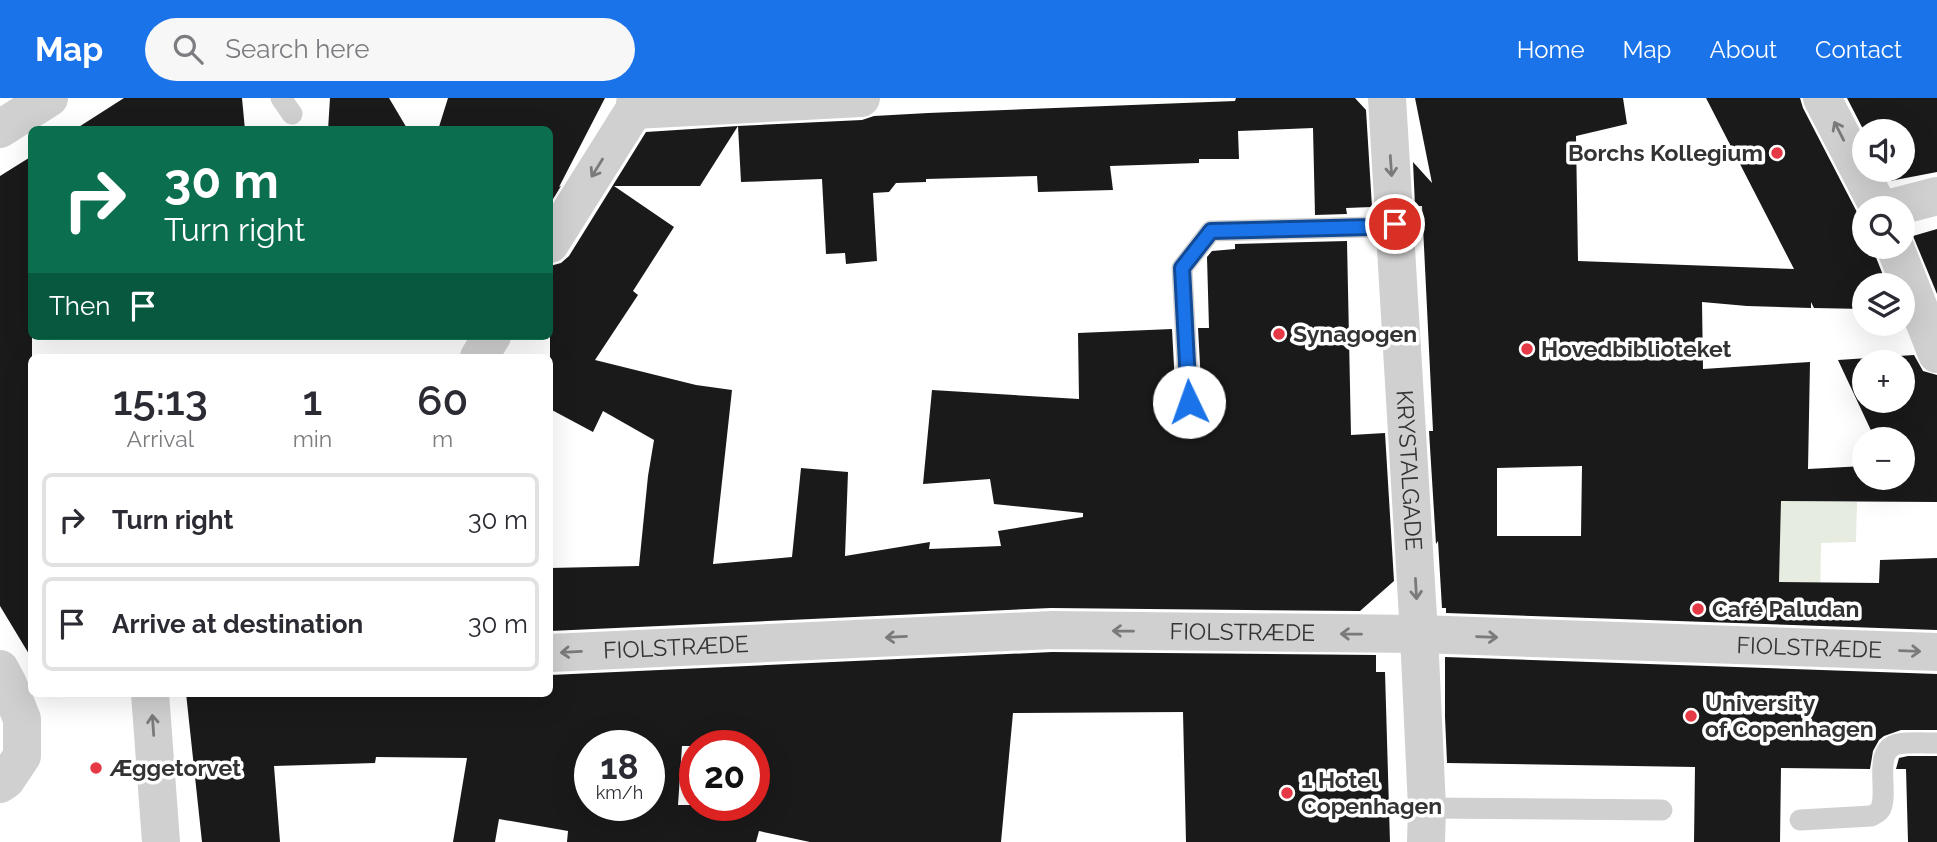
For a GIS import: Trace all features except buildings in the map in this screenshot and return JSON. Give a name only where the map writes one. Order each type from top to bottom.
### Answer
[{"type":"street","points":[[0,129],[49,98]]},
{"type":"street","points":[[553,239],[635,104],[861,98]]},
{"type":"street","name":"KRYSTALGADE","points":[[1387,98],[1419,634],[1427,825]]},
{"type":"street","points":[[1822,98],[1873,196]]},
{"type":"street","points":[[1915,202],[1937,196]]},
{"type":"street","points":[[1900,259],[1937,354]]},
{"type":"street","name":"FIOLSTRÆDE","points":[[553,653],[1052,630],[1419,634],[1937,652]]},
{"type":"street","points":[[0,784],[6,780],[22,756],[22,719],[13,678]]},
{"type":"street","points":[[150,697],[161,842]]},
{"type":"lane","points":[[1189,402],[1182,268],[1211,231],[1395,224]]},
{"type":"lane","points":[[1800,820],[1871,816],[1879,812],[1882,804],[1883,766],[1889,748],[1898,744],[1937,743]]},
{"type":"lane","points":[[1427,825],[1662,810]]},
{"type":"shaded area","points":[[1781,501],[1857,502],[1856,542],[1821,543],[1820,607],[1778,615]]},
{"type":"place","name":"Borchs Kollegium","points":[[1777,153]]},
{"type":"place","name":"Synagogen","points":[[1279,334]]},
{"type":"place","name":"Hovedbiblioteket","points":[[1527,349]]},
{"type":"place","name":"Café Paludan","points":[[1698,609]]},
{"type":"place","name":"University of Copenhagen","points":[[1691,716]]},
{"type":"place","name":"Æggetorvet","points":[[96,768]]},
{"type":"place","name":"1 Hotel Copenhagen","points":[[1287,793]]},
{"type":"route","points":[[1189,402],[1182,268],[1211,231],[1395,224]]}]
